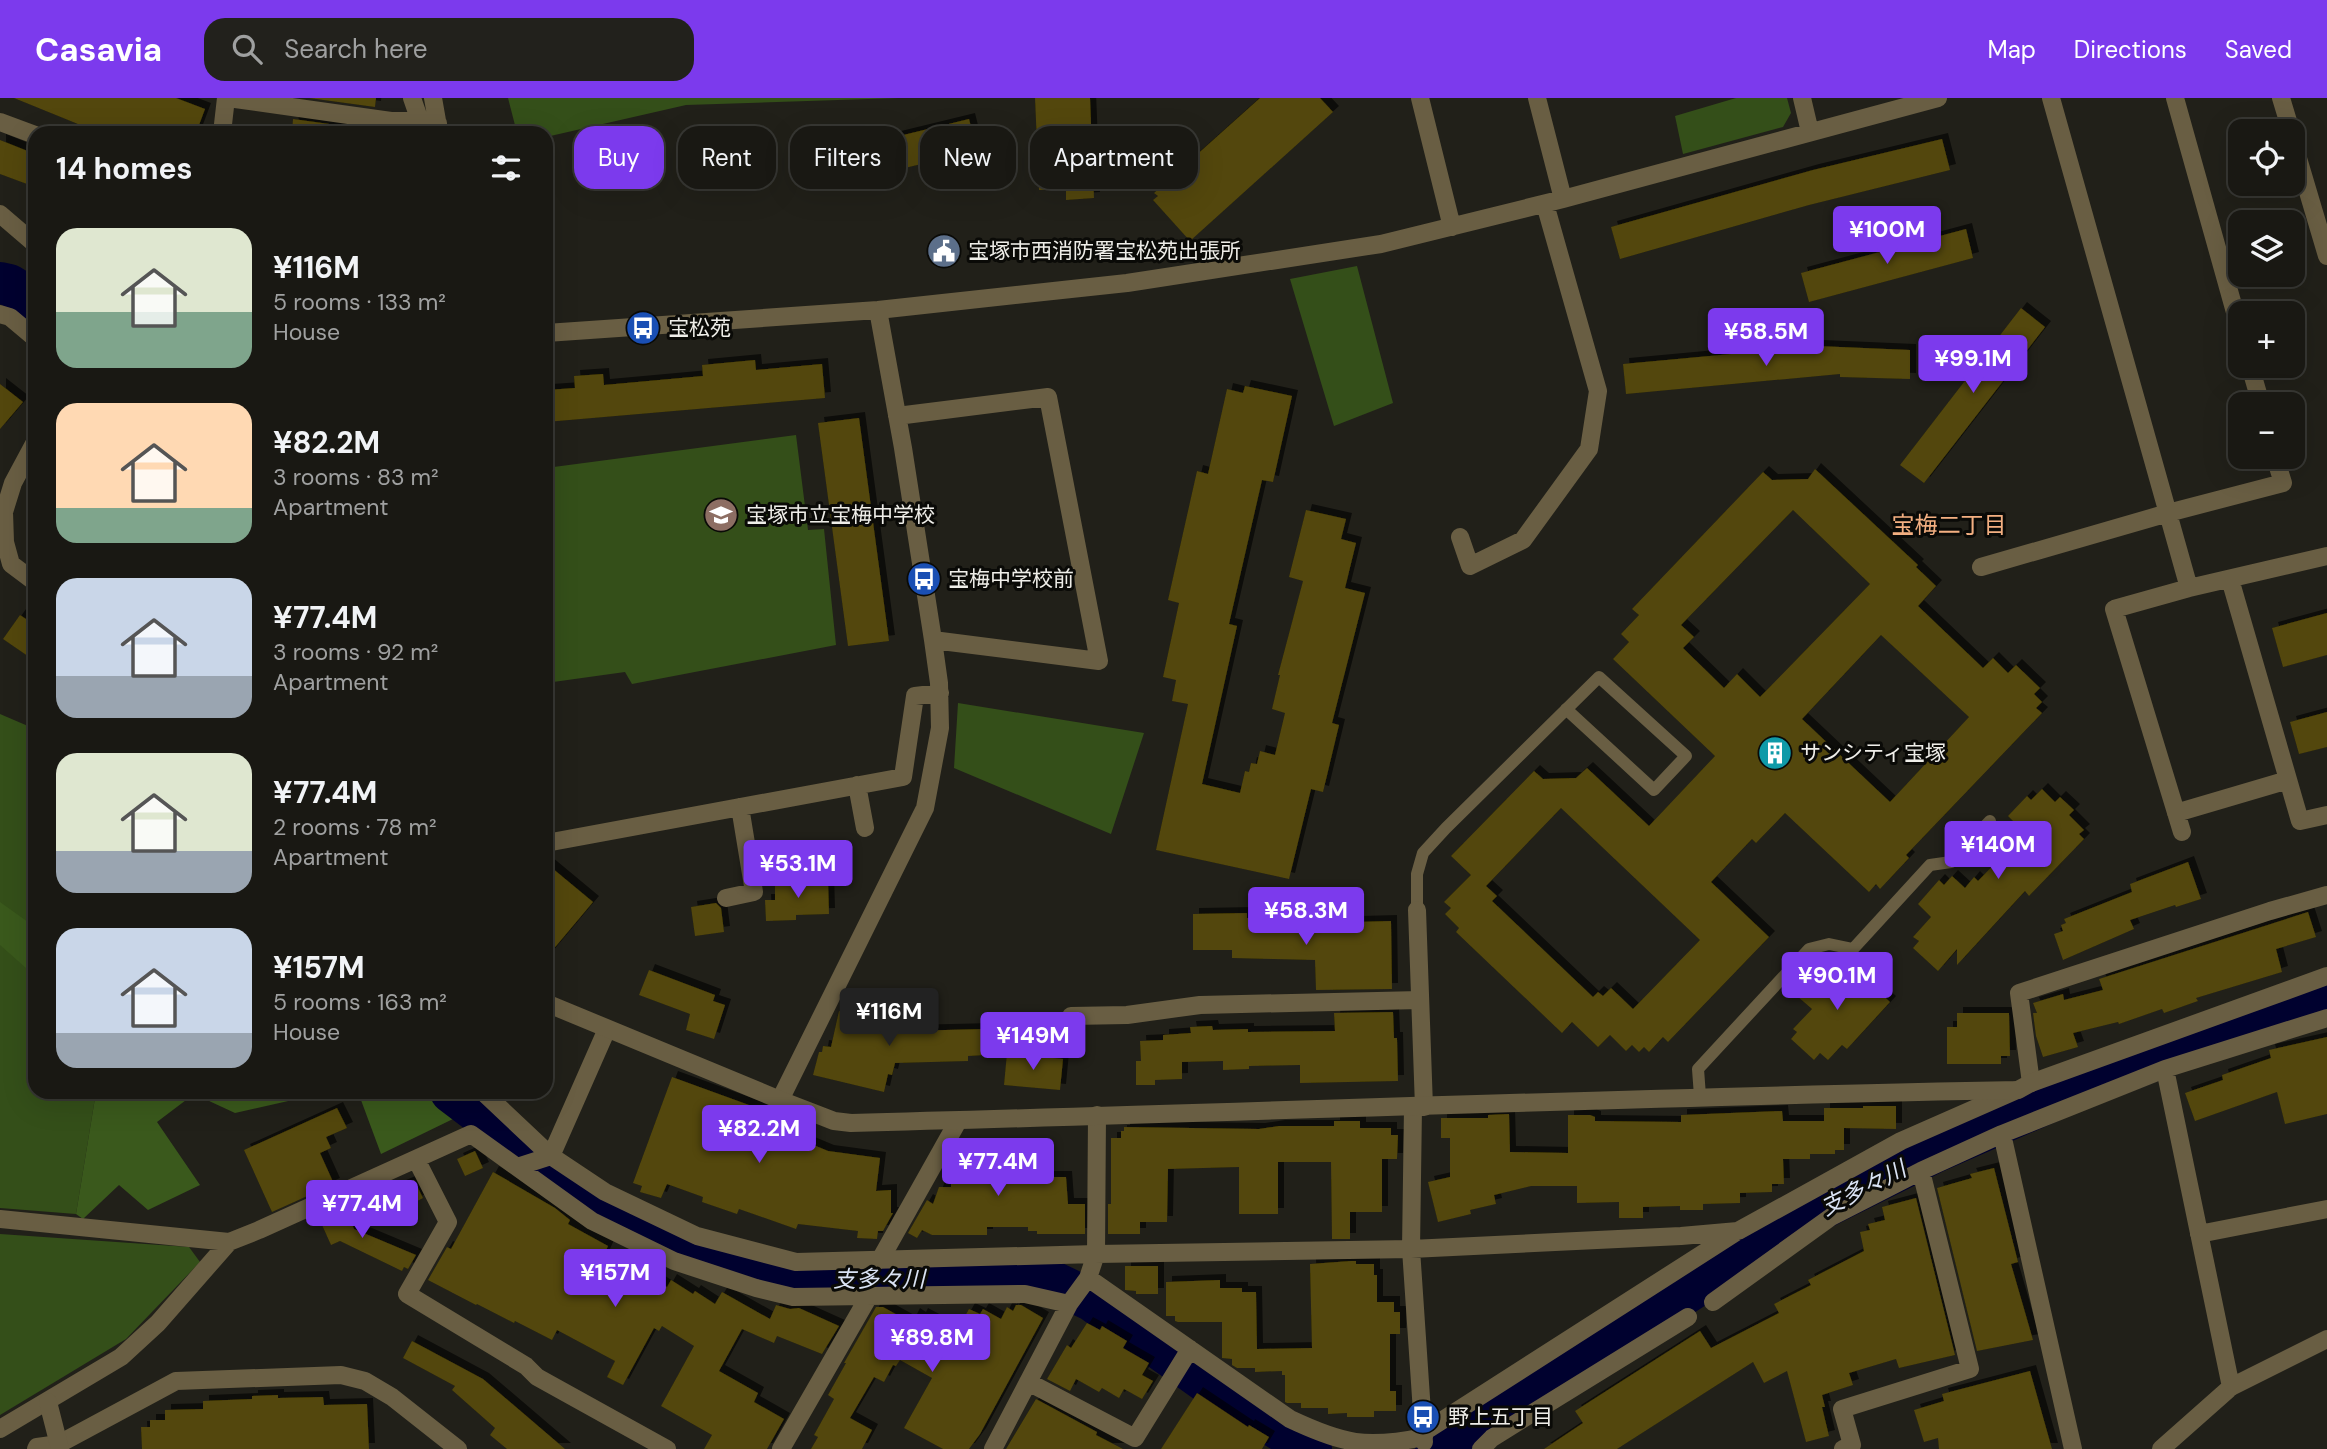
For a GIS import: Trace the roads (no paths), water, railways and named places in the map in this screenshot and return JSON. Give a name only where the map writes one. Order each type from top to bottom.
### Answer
[{"type":"street","points":[[223,126],[227,98],[432,126]]},
{"type":"street","points":[[412,98],[432,126]]},
{"type":"street","points":[[432,126],[433,98]]},
{"type":"street","points":[[1420,98],[1452,227]]},
{"type":"street","points":[[1536,98],[1563,199]]},
{"type":"street","points":[[1802,98],[1810,132]]},
{"type":"street","points":[[553,333],[878,310],[1127,283],[1381,244],[1545,204],[1938,98]]},
{"type":"street","points":[[2050,98],[2189,588]]},
{"type":"street","points":[[2175,98],[2232,301]]},
{"type":"street","points":[[2281,98],[2287,119]]},
{"type":"street","points":[[0,121],[28,132]]},
{"type":"street","points":[[2305,182],[2327,256]]},
{"type":"street","points":[[1460,537],[1470,566],[1523,540],[1589,449],[1598,391],[1545,204]]},
{"type":"street","points":[[0,214],[28,238]]},
{"type":"street","points":[[780,1100],[925,808],[940,728],[940,693],[933,640],[878,310]]},
{"type":"street","points":[[0,314],[10,317],[28,332]]},
{"type":"street","points":[[897,416],[1048,397],[1099,661],[933,640]]},
{"type":"street","points":[[28,455],[13,483],[4,512],[5,542],[11,564],[28,577]]},
{"type":"street","points":[[1981,568],[2283,482],[2279,469]]},
{"type":"street","points":[[2182,832],[2114,609],[2189,588],[2327,556]]},
{"type":"street","points":[[2230,579],[2300,821],[2327,815]]},
{"type":"street","points":[[553,842],[903,776],[915,696],[940,693]]},
{"type":"street","points":[[2176,813],[2288,780]]},
{"type":"street","points":[[857,785],[865,828]]},
{"type":"street","points":[[726,898],[754,892],[740,807]]},
{"type":"street","points":[[2024,1087],[2019,993],[2327,895]]},
{"type":"street","points":[[1417,910],[1420,1000],[1411,1249],[1424,1439]]},
{"type":"street","points":[[1088,1278],[1290,1419],[1327,1437],[1364,1447],[1395,1446],[1424,1439],[1738,1231],[1901,1141],[2024,1087],[2327,976]]},
{"type":"street","points":[[1071,1016],[1127,1015],[1200,1004],[1420,1000]]},
{"type":"street","points":[[553,1006],[840,1122],[958,1121],[2024,1087]]},
{"type":"street","points":[[1713,1302],[1830,1217],[1921,1171],[2165,1069],[2327,1017]]},
{"type":"street","points":[[517,1167],[551,1156],[607,1029]]},
{"type":"street","points":[[2165,1069],[2231,1387]]},
{"type":"street","points":[[490,1099],[551,1156],[605,1192],[697,1236],[796,1262],[1411,1249],[1681,1237],[1738,1231]]},
{"type":"street","points":[[993,1449],[1069,1304],[1088,1278],[1096,1254],[1097,1115]]},
{"type":"street","points":[[880,1260],[958,1121]]},
{"type":"street","points":[[0,1429],[121,1357],[158,1323],[229,1242],[471,1135],[592,1221],[674,1261],[756,1288],[793,1297],[1025,1294],[1069,1304]]},
{"type":"street","points":[[2002,1135],[2073,1449]]},
{"type":"street","points":[[416,1159],[448,1222],[407,1293],[526,1366],[537,1377],[667,1449]]},
{"type":"street","points":[[1843,1449],[1852,1445],[1842,1409],[1970,1369],[1921,1171]]},
{"type":"street","points":[[2199,1234],[2327,1209]]},
{"type":"street","points":[[0,1219],[229,1242]]},
{"type":"street","points":[[781,1449],[870,1296]]},
{"type":"street","points":[[1481,1449],[1492,1438],[1688,1317]]},
{"type":"street","points":[[2161,1449],[2231,1387],[2327,1339]]},
{"type":"street","points":[[1028,1382],[1135,1438],[1190,1349]]},
{"type":"street","points":[[36,1449],[60,1447],[176,1381],[341,1375],[365,1381],[393,1397],[458,1449]]},
{"type":"street","points":[[48,1402],[60,1447]]},
{"type":"lane","points":[[1417,910],[1417,874],[1423,853],[1446,828],[1566,709],[1599,677],[1686,756],[1654,790],[1566,709]]},
{"type":"lane","points":[[1700,1096],[1698,1069],[1809,949],[1829,944],[1853,949],[1930,864],[1951,862],[1990,821]]},
{"type":"waterway","name":"支多々川","points":[[0,283],[9,285],[28,297]]},
{"type":"waterway","name":"支多々川","points":[[1436,1449],[1461,1441],[1791,1224],[1935,1152],[2065,1095],[2193,1045],[2327,1000]]},
{"type":"waterway","name":"支多々川","points":[[460,1099],[588,1202],[662,1241],[735,1267],[782,1279],[1049,1280],[1091,1300],[1230,1399],[1311,1449]]},
{"type":"place","name":"宝塚市西消防署宝松苑出張所","points":[[944,251]]},
{"type":"place","name":"宝松苑","points":[[643,328]]},
{"type":"place","name":"宝塚市立宝梅中学校","points":[[721,515]]},
{"type":"place","name":"宝梅中学校前","points":[[924,579]]},
{"type":"place","name":"サンシティ宝塚","points":[[1775,753]]},
{"type":"place","name":"野上五丁目","points":[[1423,1417]]},
{"type":"district","name":"宝梅二丁目","points":[[1949,525]]}]
